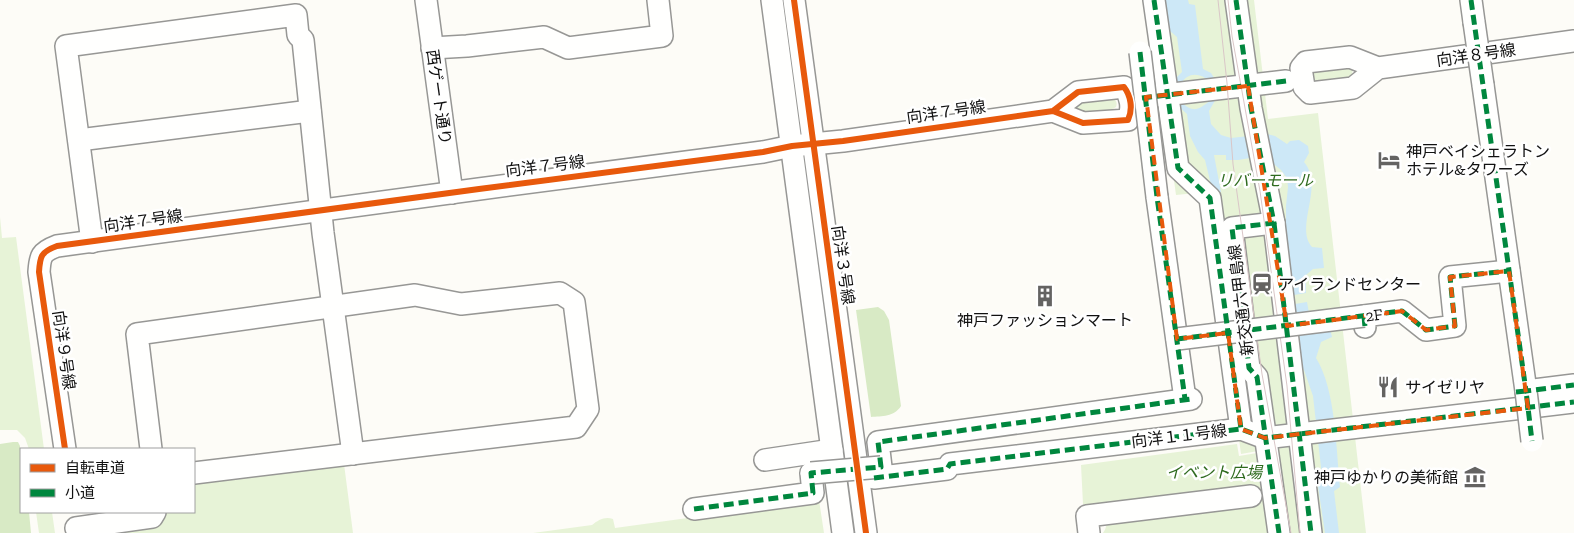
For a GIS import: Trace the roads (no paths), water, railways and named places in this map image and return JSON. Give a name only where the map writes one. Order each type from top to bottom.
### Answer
[{"type":"street","name":"西ゲート通り","points":[[426,0],[452,193]]},
{"type":"street","points":[[432,48],[544,37],[568,48],[662,36],[658,0]]},
{"type":"street","points":[[772,0],[843,533]]},
{"type":"street","name":"向洋３号線","points":[[794,0],[866,533]]},
{"type":"street","points":[[1154,0],[1178,168],[1210,198],[1228,268],[1241,429]]},
{"type":"street","points":[[1236,0],[1248,86],[1274,223],[1307,434],[1311,533]]},
{"type":"street","points":[[1471,0],[1532,441]]},
{"type":"street","points":[[92,242],[66,46],[296,15],[298,35],[303,40],[320,212],[353,454]]},
{"type":"street","name":"向洋８号線","points":[[1378,68],[1574,41]]},
{"type":"street","points":[[694,509],[813,493],[811,473],[877,472],[878,442],[1188,399],[1177,339],[1140,52]]},
{"type":"street","points":[[1142,98],[1286,81]]},
{"type":"street","points":[[79,140],[310,110]]},
{"type":"street","name":"向洋７号線","points":[[42,255],[47,250],[57,246],[763,152],[792,146],[843,141],[1053,111]]},
{"type":"street","name":"新交通六甲島線","points":[[1274,223],[1232,228],[1228,268],[1249,368],[1257,377],[1279,533]]},
{"type":"street","name":"向洋９号線","points":[[42,255],[39,272],[65,448]]},
{"type":"street","name":"2F","points":[[1177,339],[1364,322],[1402,311],[1426,330],[1455,326],[1450,277],[1509,270]]},
{"type":"street","points":[[151,448],[137,334],[414,295],[460,304],[560,293],[574,302],[588,409],[576,427],[195,473]]},
{"type":"street","points":[[1525,391],[1574,385]]},
{"type":"street","name":"向洋１１号線","points":[[877,472],[947,469],[948,464],[1241,429],[1266,438],[1574,402]]},
{"type":"street","points":[[765,460],[832,450]]},
{"type":"street","points":[[1089,533],[1087,516],[1250,496]]},
{"type":"street","points":[[76,524],[152,518],[154,513]]},
{"type":"water","points":[[1158,0],[1188,0],[1189,4],[1195,5],[1203,69],[1211,73],[1216,81],[1210,82],[1202,76],[1194,75],[1186,78],[1180,85],[1174,85],[1177,77],[1182,72],[1177,37],[1162,24]]},
{"type":"water","points":[[1217,97],[1209,111],[1211,124],[1221,135],[1231,138],[1267,134],[1275,136],[1287,144],[1290,141],[1299,140],[1308,146],[1309,153],[1304,162],[1310,172],[1312,183],[1306,229],[1307,239],[1312,247],[1322,248],[1324,268],[1313,269],[1306,275],[1306,293],[1294,295],[1286,238],[1288,187],[1287,178],[1281,170],[1270,161],[1256,157],[1226,160],[1226,155],[1214,155],[1221,192],[1213,193],[1205,160],[1198,152],[1190,136],[1187,114],[1176,104],[1181,102],[1187,107],[1196,109]]},
{"type":"water","points":[[1307,302],[1309,313],[1327,316],[1332,337],[1321,342],[1316,358],[1328,386],[1334,420],[1340,487],[1334,491],[1339,533],[1325,533],[1317,479],[1322,476],[1313,396],[1304,370],[1299,363],[1298,348],[1300,342],[1295,304]]},
{"type":"tram line","points":[[1218,0],[1233,164],[1262,374],[1291,533]]},
{"type":"tram line","points":[[1228,0],[1232,36],[1260,191],[1287,386],[1300,533]]},
{"type":"place","name":"神戸ベイシェラトン ホテル&タワーズ","points":[[1389,160]]},
{"type":"place","name":"アイランドセンター","points":[[1262,284]]},
{"type":"place","name":"神戸ファッションマート","points":[[1045,296]]},
{"type":"place","name":"サイゼリヤ","points":[[1388,387]]},
{"type":"place","name":"神戸ゆかりの美術館","points":[[1475,477]]},
{"type":"park label","name":"リバーモール","points":[[1265,180]]},
{"type":"park label","name":"イベント広場","points":[[1214,472]]}]
